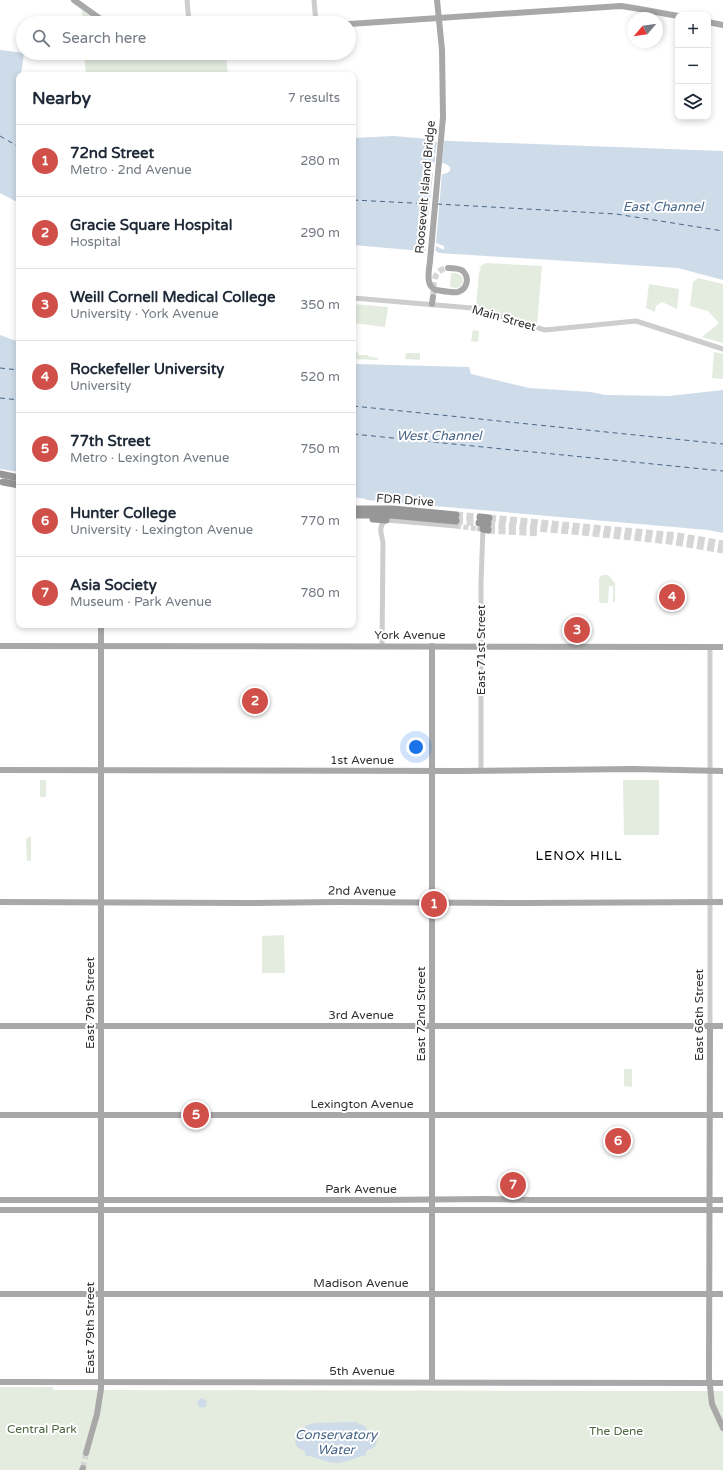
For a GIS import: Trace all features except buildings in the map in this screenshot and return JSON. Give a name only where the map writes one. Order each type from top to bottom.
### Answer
[{"type":"highway","points":[[0,474],[16,477]]},
{"type":"highway","points":[[3,482],[16,484]]},
{"type":"highway","name":"FDR Drive","points":[[356,509],[393,509],[456,521]]},
{"type":"highway","name":"FDR Drive","points":[[356,515],[391,515],[456,521]]},
{"type":"highway","points":[[364,515],[372,519],[386,520]]},
{"type":"main road","points":[[74,0],[96,16]]},
{"type":"main road","name":"Roosevelt Island Bridge","points":[[437,0],[442,50],[443,105],[429,283],[431,288],[454,292],[461,290],[467,284],[465,274],[458,269],[448,268]]},
{"type":"main road","points":[[356,24],[621,6],[675,15]]},
{"type":"main road","points":[[711,23],[723,25]]},
{"type":"main road","points":[[432,304],[433,297]]},
{"type":"main road","name":"East 79th Street","points":[[86,1453],[97,1414],[101,1382],[101,628]]},
{"type":"main road","name":"York Avenue","points":[[0,646],[723,647]]},
{"type":"main road","name":"East 72nd Street","points":[[432,646],[432,1382]]},
{"type":"main road","name":"1st Avenue","points":[[0,770],[432,771],[633,769],[723,771]]},
{"type":"main road","name":"2nd Avenue","points":[[0,902],[723,902]]},
{"type":"main road","name":"3rd Avenue","points":[[0,1026],[723,1026]]},
{"type":"main road","name":"East 66th Street","points":[[710,1026],[710,1383],[712,1404],[716,1416],[723,1428]]},
{"type":"main road","name":"Lexington Avenue","points":[[0,1115],[723,1115]]},
{"type":"main road","name":"Park Avenue","points":[[0,1200],[723,1200]]},
{"type":"main road","name":"Park Avenue","points":[[0,1210],[723,1210]]},
{"type":"main road","name":"Madison Avenue","points":[[0,1294],[723,1294]]},
{"type":"main road","name":"5th Avenue","points":[[0,1382],[723,1383]]},
{"type":"street","points":[[187,0],[188,16]]},
{"type":"street","points":[[314,0],[315,16]]},
{"type":"street","name":"Main Street","points":[[356,298],[474,308],[544,330],[636,321],[723,349]]},
{"type":"street","points":[[382,646],[383,543],[380,528],[382,523],[386,520]]},
{"type":"street","name":"FDR Drive","points":[[386,520],[456,521]]},
{"type":"street","name":"East 71st Street","points":[[481,770],[481,646],[484,524]]},
{"type":"street","name":"East 66th Street","points":[[710,647],[710,1026]]},
{"type":"green space","points":[[82,10],[91,16],[82,16]]},
{"type":"green space","points":[[85,60],[227,60],[228,72],[86,72]]},
{"type":"green space","points":[[486,263],[542,266],[537,325],[476,306],[479,273],[481,269],[479,267]]},
{"type":"green space","points":[[451,273],[457,273],[461,276],[463,281],[460,287],[450,287]]},
{"type":"green space","points":[[698,278],[723,284],[723,343],[702,337],[719,323],[708,311],[690,306],[693,282]]},
{"type":"green space","points":[[649,284],[679,289],[677,309],[662,302],[656,306],[655,312],[646,308]]},
{"type":"green space","points":[[356,304],[388,307],[385,327],[356,323]]},
{"type":"green space","points":[[473,330],[479,331],[478,342],[471,341]]},
{"type":"green space","points":[[356,351],[359,355],[367,355],[378,358],[378,360],[356,359]]},
{"type":"green space","points":[[714,352],[723,354],[723,379],[712,378]]},
{"type":"green space","points":[[406,353],[420,353],[420,360],[405,359]]},
{"type":"green space","points":[[602,575],[608,575],[615,583],[615,602],[613,602],[613,586],[609,586],[608,603],[601,603],[599,601],[599,578]]},
{"type":"green space","points":[[40,780],[46,780],[46,797],[40,797]]},
{"type":"green space","points":[[623,780],[659,780],[659,835],[624,835]]},
{"type":"green space","points":[[31,836],[31,861],[27,861],[26,839]]},
{"type":"green space","points":[[284,935],[285,973],[262,973],[262,936]]},
{"type":"green space","points":[[624,1069],[632,1069],[632,1087],[624,1086]]},
{"type":"green space","name":"Central Park","points":[[0,1387],[53,1387],[53,1390],[723,1391],[723,1470],[0,1470]]},
{"type":"water","points":[[0,50],[16,52],[16,60],[23,60],[21,72],[16,72],[16,201],[0,193]]},
{"type":"water","name":"East Channel","points":[[394,136],[451,141],[723,151],[723,280],[678,268],[439,253],[434,250],[422,251],[356,245],[356,138]]},
{"type":"water","points":[[0,335],[16,341],[16,472],[0,469]]},
{"type":"water","name":"West Channel","points":[[356,364],[469,367],[471,374],[529,388],[591,392],[605,395],[669,396],[723,390],[723,533],[708,530],[356,497]]},
{"type":"water","points":[[202,1398],[207,1403],[202,1408],[197,1403]]},
{"type":"water","name":"Conservatory Water","points":[[356,1422],[366,1427],[366,1431],[373,1433],[377,1441],[375,1447],[366,1451],[366,1455],[343,1462],[332,1463],[305,1455],[305,1451],[298,1448],[295,1443],[297,1435],[305,1431],[305,1426],[315,1423]]},
{"type":"pier","points":[[435,139],[447,139],[444,141],[442,163],[450,167],[450,171],[442,174],[436,243],[444,246],[444,250],[436,246],[435,252],[424,253],[426,252],[425,245],[433,173],[430,173],[426,169],[427,165],[435,162],[435,156],[433,156],[433,154],[435,154],[437,142],[435,142]]},
{"type":"ferry route","points":[[0,136],[16,145]]},
{"type":"ferry route","points":[[356,200],[432,204]]},
{"type":"ferry route","points":[[437,204],[616,214],[723,231]]},
{"type":"ferry route","points":[[0,368],[16,370]]},
{"type":"ferry route","points":[[0,398],[16,400]]},
{"type":"ferry route","points":[[356,406],[723,444]]},
{"type":"ferry route","points":[[356,434],[723,471]]},
{"type":"tunnel","points":[[433,297],[436,275],[443,269],[448,268]]},
{"type":"tunnel","points":[[456,515],[480,517]]},
{"type":"tunnel","points":[[489,518],[678,536],[723,544]]},
{"type":"tunnel","points":[[456,521],[479,523]]},
{"type":"tunnel","points":[[488,524],[670,541],[723,550]]},
{"type":"tunnel","points":[[456,526],[479,529]]},
{"type":"tunnel","points":[[488,530],[540,533]]},
{"type":"tunnel","points":[[83,1468],[86,1453]]},
{"type":"place","name":"Rockefeller University","points":[[672,597]]},
{"type":"place","name":"Weill Cornell Medical College","points":[[577,630]]},
{"type":"place","name":"Gracie Square Hospital","points":[[255,701]]},
{"type":"place","name":"72nd Street","points":[[434,904]]},
{"type":"place","name":"77th Street","points":[[196,1115]]},
{"type":"place","name":"Hunter College","points":[[618,1141]]},
{"type":"place","name":"Asia Society","points":[[513,1185]]},
{"type":"district","name":"LENOX HILL","points":[[579,856]]},
{"type":"park label","name":"The Dene","points":[[616,1431]]}]
